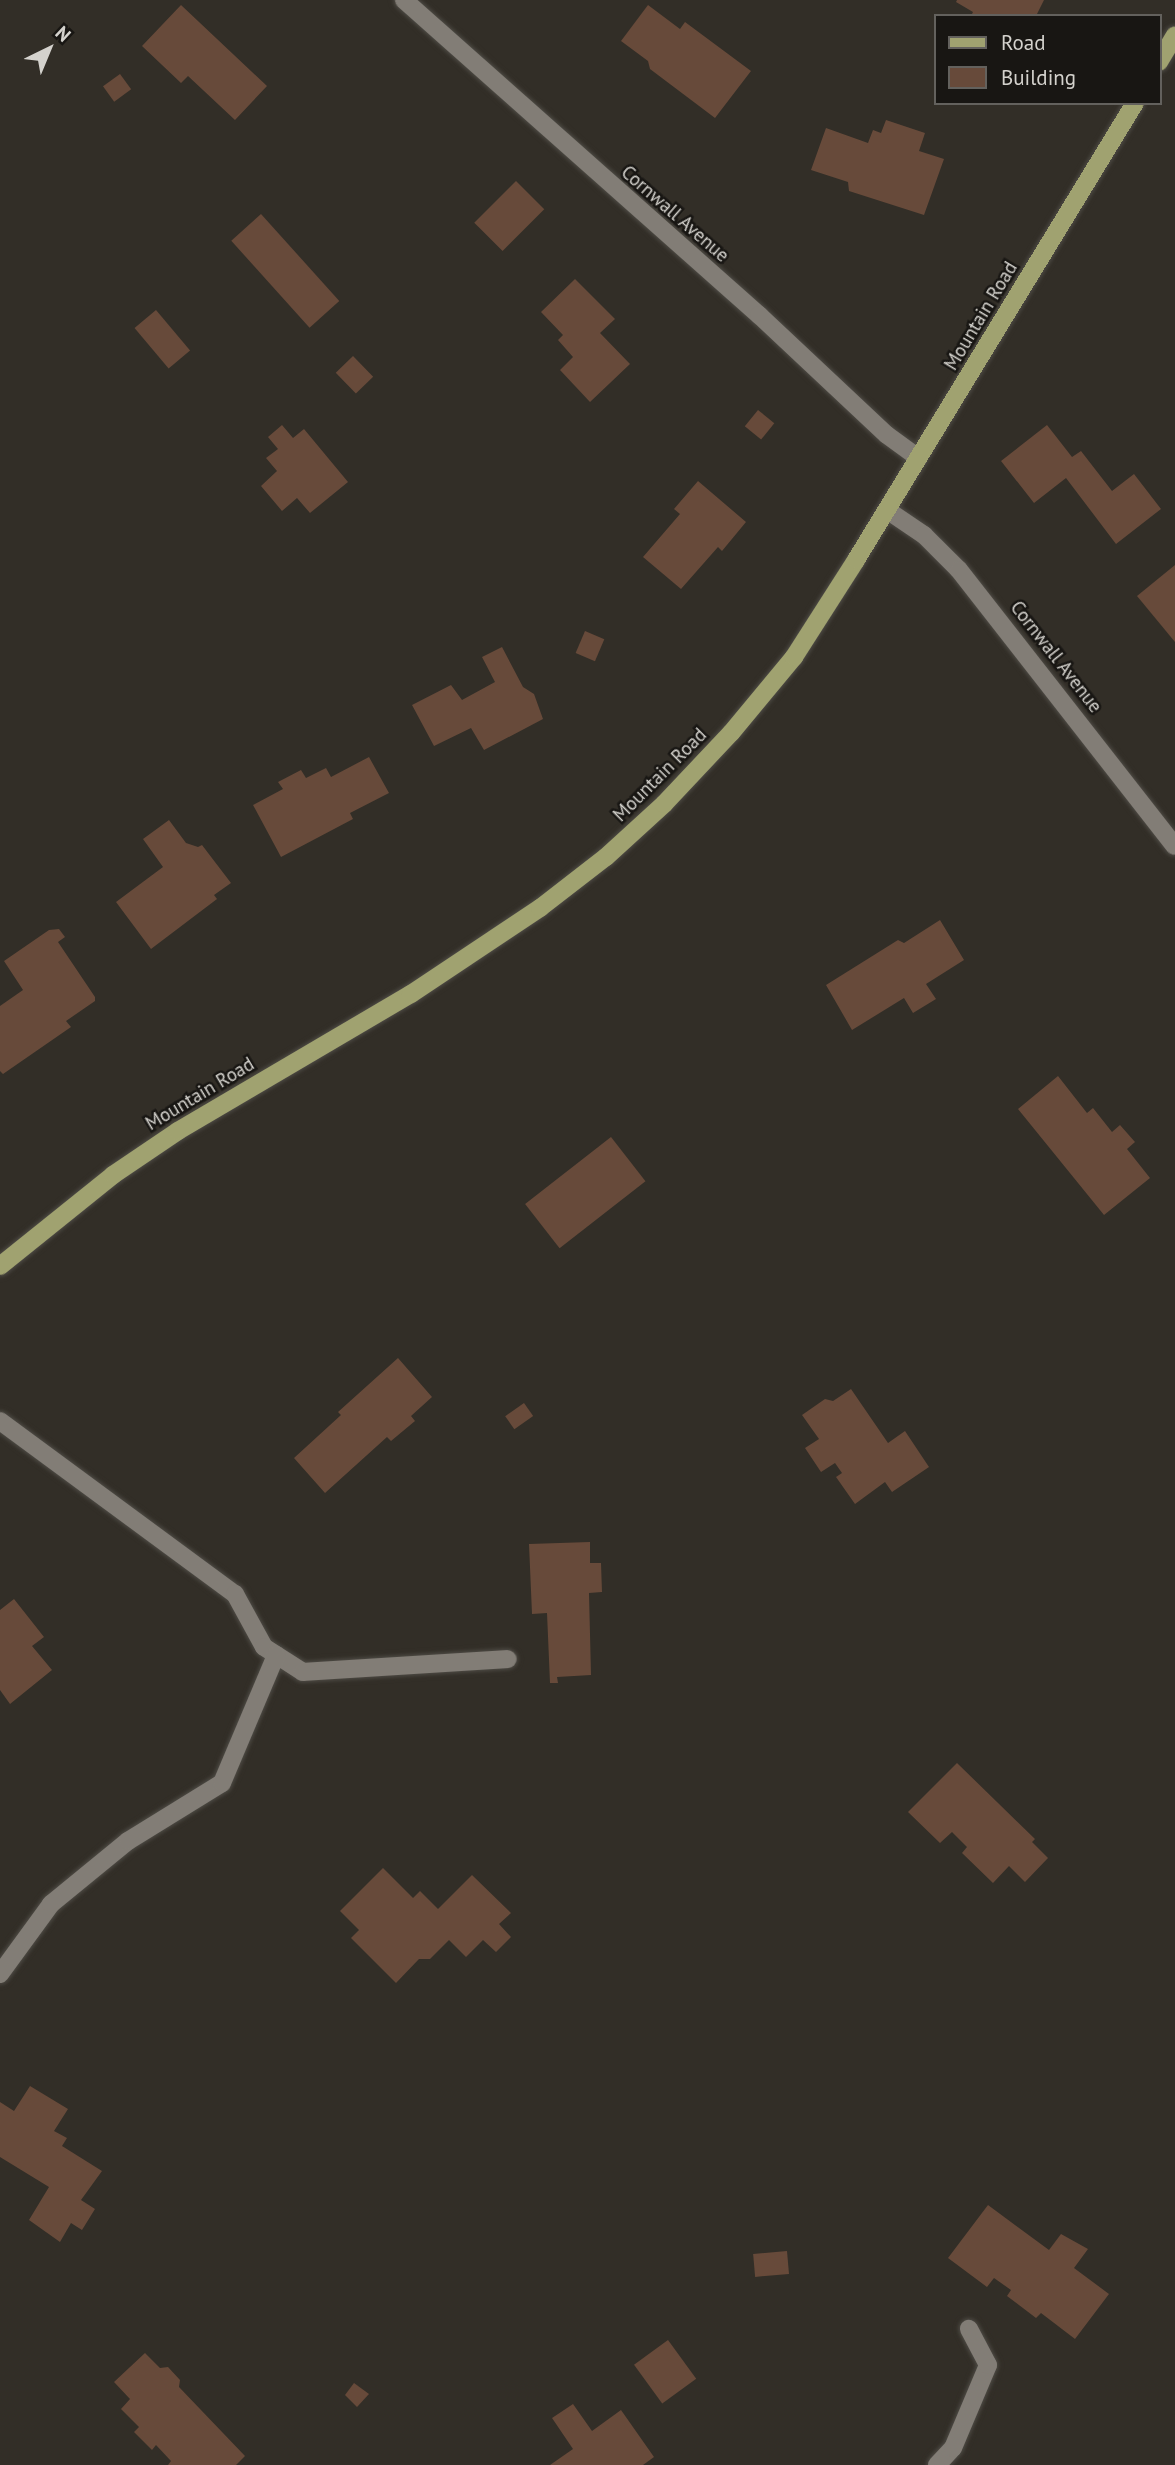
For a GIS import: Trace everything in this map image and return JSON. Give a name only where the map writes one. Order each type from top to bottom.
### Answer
[{"type":"main road","name":"Mountain Road","points":[[0,1266],[52,1222],[156,1145],[411,994],[540,908],[606,857],[664,804],[731,733],[794,657],[887,510],[1134,105]]},
{"type":"street","name":"Cornwall Avenue","points":[[404,0],[758,315],[878,426],[919,458]]},
{"type":"street","name":"Cornwall Avenue","points":[[887,510],[924,535],[959,570],[1175,846]]},
{"type":"street","points":[[0,1421],[235,1594],[264,1647],[303,1672],[508,1659]]},
{"type":"street","points":[[0,1974],[51,1904],[128,1841],[222,1783],[276,1655]]},
{"type":"street","points":[[937,2465],[953,2448],[988,2365],[969,2329]]},
{"type":"building","points":[[1044,0],[1037,14],[972,14],[973,12],[956,2]]},
{"type":"building","points":[[181,5],[267,86],[235,120],[188,76],[181,83],[142,46]]},
{"type":"building","points":[[648,5],[680,29],[685,22],[751,71],[715,118],[650,69],[648,61],[621,41]]},
{"type":"building","points":[[120,74],[131,89],[114,102],[103,86]]},
{"type":"building","points":[[886,120],[925,133],[919,151],[944,159],[924,215],[849,191],[848,182],[811,170],[826,128],[868,143],[873,130],[881,133]]},
{"type":"building","points":[[516,181],[544,209],[503,251],[474,223]]},
{"type":"building","points":[[261,214],[339,301],[310,328],[231,241]]},
{"type":"building","points":[[575,279],[615,319],[600,333],[630,364],[590,402],[560,370],[573,357],[558,340],[563,335],[541,312]]},
{"type":"building","points":[[156,310],[190,351],[169,369],[135,328]]},
{"type":"building","points":[[353,356],[373,377],[356,394],[336,373]]},
{"type":"building","points":[[758,410],[774,423],[761,440],[745,426]]},
{"type":"building","points":[[282,425],[293,438],[304,429],[348,482],[310,513],[297,498],[282,511],[261,486],[277,471],[266,458],[278,449],[268,437]]},
{"type":"building","points":[[1047,425],[1072,457],[1081,451],[1112,491],[1134,474],[1161,509],[1116,544],[1066,478],[1034,503],[1001,461]]},
{"type":"building","points":[[698,481],[746,522],[722,551],[718,547],[681,589],[643,557],[680,514],[674,509]]},
{"type":"building","points":[[1175,565],[1175,642],[1137,596]]},
{"type":"building","points":[[585,631],[604,639],[595,661],[576,653]]},
{"type":"building","points":[[502,647],[523,687],[534,694],[543,719],[484,750],[471,728],[434,746],[412,705],[451,685],[462,700],[495,682],[482,657]]},
{"type":"building","points":[[369,757],[389,793],[350,813],[353,819],[281,857],[253,805],[283,789],[278,782],[301,770],[306,778],[326,768],[331,777]]},
{"type":"building","points":[[169,820],[186,843],[198,847],[202,845],[231,883],[214,895],[217,899],[151,949],[116,902],[163,867],[143,839]]},
{"type":"building","points":[[940,920],[964,960],[926,984],[936,999],[913,1013],[904,998],[852,1030],[826,985],[898,940],[904,943]]},
{"type":"building","points":[[59,929],[65,937],[58,942],[95,997],[95,1001],[66,1021],[71,1027],[3,1074],[0,1071],[0,1006],[23,990],[4,961],[49,930]]},
{"type":"building","points":[[1058,1076],[1087,1113],[1093,1108],[1112,1132],[1120,1125],[1135,1142],[1127,1149],[1150,1178],[1104,1215],[1018,1109]]},
{"type":"building","points":[[611,1137],[645,1181],[560,1248],[525,1204]]},
{"type":"building","points":[[398,1358],[432,1397],[411,1416],[415,1421],[391,1441],[387,1437],[325,1493],[294,1458],[341,1415],[338,1412]]},
{"type":"building","points":[[851,1389],[888,1443],[905,1431],[929,1467],[892,1492],[885,1482],[855,1504],[836,1477],[842,1473],[835,1463],[821,1472],[805,1448],[819,1439],[802,1415],[825,1399],[833,1401]]},
{"type":"building","points":[[524,1403],[533,1416],[514,1429],[505,1416]]},
{"type":"building","points":[[590,1542],[590,1563],[601,1563],[602,1592],[589,1593],[591,1675],[557,1677],[558,1683],[550,1683],[547,1613],[532,1614],[529,1544]]},
{"type":"building","points":[[14,1599],[44,1637],[32,1646],[52,1670],[10,1704],[0,1690],[0,1610]]},
{"type":"building","points":[[957,1763],[1035,1839],[1032,1842],[1048,1858],[1025,1882],[1009,1866],[993,1883],[962,1853],[967,1847],[952,1832],[940,1843],[908,1812]]},
{"type":"building","points":[[383,1868],[413,1898],[420,1891],[438,1909],[472,1875],[511,1913],[499,1924],[511,1937],[496,1952],[483,1940],[466,1957],[449,1940],[430,1959],[419,1959],[396,1983],[351,1938],[359,1930],[340,1911]]},
{"type":"building","points":[[30,2086],[68,2109],[54,2131],[67,2138],[62,2146],[102,2171],[81,2200],[95,2209],[82,2230],[71,2223],[60,2242],[29,2220],[49,2187],[0,2157],[0,2102],[14,2111]]},
{"type":"building","points":[[988,2205],[1049,2250],[1061,2234],[1088,2249],[1074,2268],[1109,2294],[1075,2339],[1041,2313],[1036,2318],[1007,2296],[1011,2290],[994,2278],[987,2287],[948,2258]]},
{"type":"building","points":[[787,2251],[789,2274],[755,2277],[753,2254]]},
{"type":"building","points":[[668,2340],[696,2379],[662,2404],[634,2365]]},
{"type":"building","points":[[145,2353],[160,2368],[168,2367],[180,2380],[179,2387],[245,2456],[236,2465],[168,2465],[171,2461],[156,2445],[152,2450],[134,2432],[139,2427],[121,2409],[130,2399],[114,2382]]},
{"type":"building","points":[[354,2383],[369,2394],[357,2407],[345,2395]]},
{"type":"building","points":[[573,2404],[592,2431],[621,2410],[654,2457],[643,2465],[550,2465],[573,2449],[552,2418]]}]
